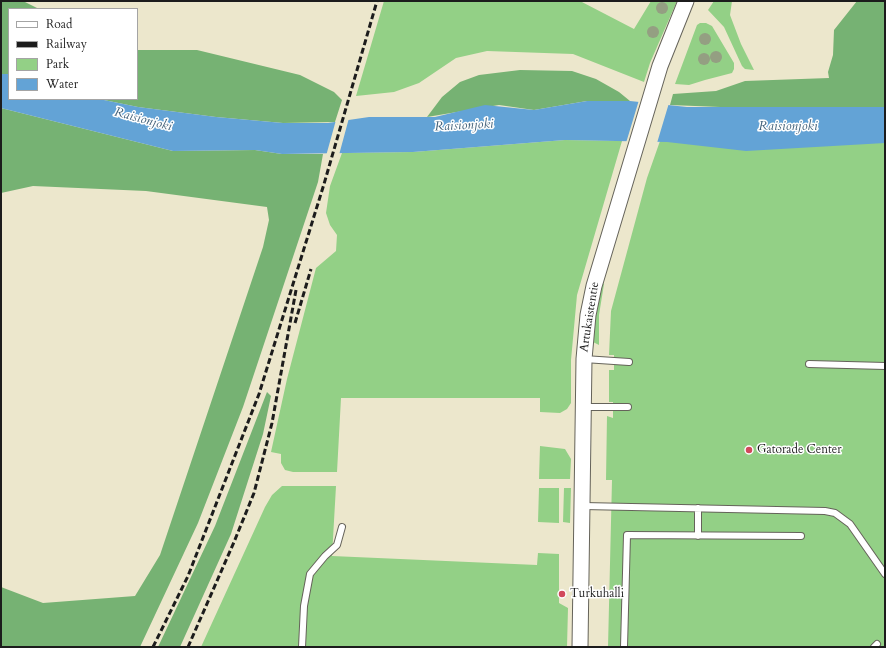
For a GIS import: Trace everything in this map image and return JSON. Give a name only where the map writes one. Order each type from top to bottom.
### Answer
[{"type":"street","name":"Artukaistentie","points":[[580,647],[584,359],[588,316],[594,286],[660,66],[686,1]]},
{"type":"lane","points":[[584,359],[628,362]]},
{"type":"lane","points":[[809,364],[885,366]]},
{"type":"lane","points":[[583,407],[628,407]]},
{"type":"lane","points":[[583,506],[824,511],[835,513],[850,524],[885,574]]},
{"type":"lane","points":[[698,508],[698,536]]},
{"type":"lane","points":[[302,647],[304,639],[304,606],[310,574],[325,556],[337,545],[342,527]]},
{"type":"lane","points":[[624,647],[627,535],[801,536]]},
{"type":"green space","points":[[1,1],[23,1],[37,8],[8,8],[8,74],[1,74]]},
{"type":"green space","points":[[384,1],[580,1],[634,29],[651,1],[677,1],[650,63],[644,82],[573,54],[487,51],[456,58],[419,83],[394,92],[356,96]]},
{"type":"green space","points":[[714,1],[732,1],[730,15],[741,44],[754,70],[745,69],[742,66],[724,27],[708,10]]},
{"type":"green space","points":[[857,1],[885,1],[885,107],[745,108],[670,105],[673,94],[716,91],[745,81],[829,78],[828,72],[833,55],[834,30]]},
{"type":"green space","points":[[700,23],[706,23],[712,26],[734,63],[734,69],[732,73],[689,85],[675,84],[697,25]]},
{"type":"green space","points":[[138,50],[197,50],[300,75],[334,92],[342,100],[335,122],[283,123],[216,117],[138,107],[104,100],[138,100]]},
{"type":"green space","points":[[520,70],[572,71],[596,79],[619,92],[630,101],[587,101],[534,110],[499,105],[427,117],[442,97],[460,82],[479,75]]},
{"type":"green space","points":[[1,108],[173,151],[255,150],[282,154],[323,154],[318,182],[243,407],[198,523],[140,647],[1,647],[1,587],[43,603],[135,596],[160,555],[263,247],[269,220],[267,207],[146,191],[33,186],[1,193]]},
{"type":"green space","points":[[565,140],[622,141],[577,295],[571,360],[571,403],[567,409],[560,413],[540,412],[540,398],[341,398],[337,472],[293,472],[285,470],[281,463],[281,454],[271,452],[287,379],[316,268],[336,251],[337,235],[330,225],[326,213],[330,186],[342,153],[413,152]]},
{"type":"green space","name":"Gatorade Center","points":[[660,141],[885,143],[885,647],[608,647],[612,480],[606,480],[607,416],[613,418],[613,402],[609,402],[609,370],[614,370],[614,355],[609,355],[611,311],[647,178]]},
{"type":"green space","points":[[603,283],[599,315],[599,345],[593,342],[596,315]]},
{"type":"green space","points":[[267,392],[271,396],[263,434],[231,534],[180,647],[158,647],[215,526]]},
{"type":"green space","points":[[540,446],[565,449],[571,459],[570,479],[539,479]]},
{"type":"green space","points":[[282,486],[336,486],[332,556],[537,565],[538,553],[559,554],[559,603],[568,608],[567,647],[201,647],[265,507],[272,495]]},
{"type":"green space","points":[[539,488],[559,488],[559,523],[538,522]]},
{"type":"green space","points":[[564,488],[571,488],[570,523],[563,522]]},
{"type":"water","name":"Raisionjoki","points":[[1,74],[8,74],[8,100],[104,100],[138,107],[216,117],[283,123],[328,123],[369,117],[435,117],[485,105],[534,110],[587,101],[630,101],[687,107],[885,107],[885,143],[746,151],[667,142],[565,140],[413,152],[282,154],[255,150],[173,151],[1,108]]},
{"type":"pier","points":[[639,100],[669,103],[657,143],[626,143]]},
{"type":"pier","points":[[349,118],[339,155],[326,156],[336,120]]},
{"type":"railway","points":[[153,647],[188,576],[259,394],[324,184],[377,1]]},
{"type":"railway","points":[[295,323],[311,269]]},
{"type":"railway","points":[[188,647],[254,493],[272,423],[296,290]]},
{"type":"place","name":"Gatorade Center","points":[[749,450]]},
{"type":"place","name":"Turkuhalli","points":[[562,594]]}]
